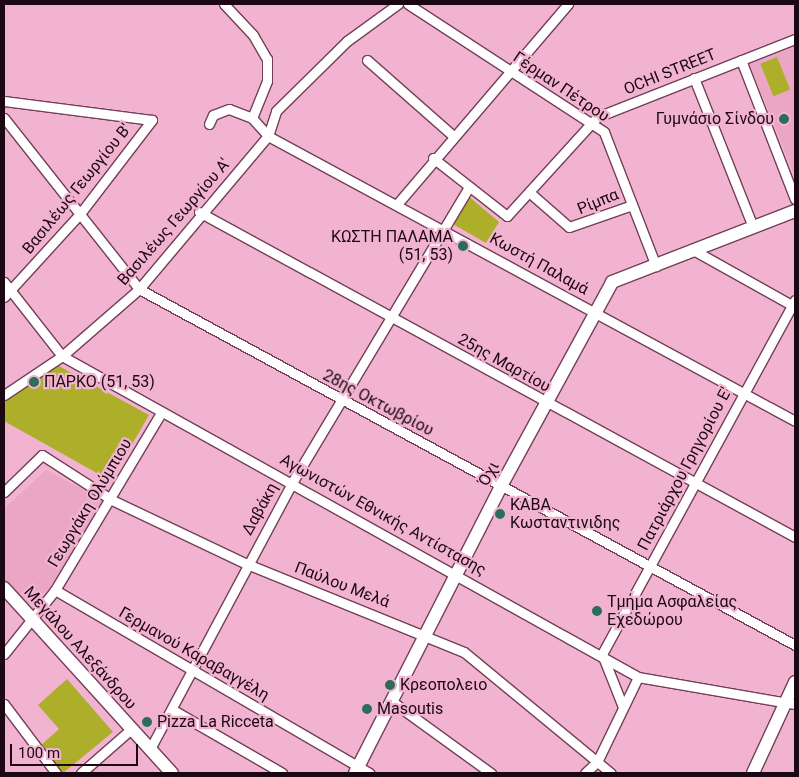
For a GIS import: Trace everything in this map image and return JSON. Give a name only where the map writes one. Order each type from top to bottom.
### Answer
[{"type":"street","points":[[224,4],[253,35],[267,60],[267,81],[252,118]]},
{"type":"street","points":[[268,136],[276,111],[346,41],[398,4]]},
{"type":"street","name":"Γέρμαν Πέτρου","points":[[408,4],[607,137],[656,266]]},
{"type":"street","points":[[398,203],[452,135],[568,4]]},
{"type":"street","name":"OCHI STREET","points":[[469,187],[507,216],[589,124],[694,78],[795,39]]},
{"type":"street","points":[[367,60],[452,135]]},
{"type":"street","points":[[741,60],[795,199]]},
{"type":"street","points":[[694,78],[753,227]]},
{"type":"street","name":"Βασιλέως Γεωργίου Β'","points":[[4,101],[152,120],[79,215],[8,294]]},
{"type":"street","points":[[209,124],[213,115],[228,109],[252,118],[268,136]]},
{"type":"street","name":"28ης Οκτωβρίου","points":[[4,118],[79,215],[140,289],[341,401],[795,645]]},
{"type":"street","name":"Κωστή Παλαμά","points":[[268,136],[398,203],[594,312],[795,420]]},
{"type":"street","name":"Βασιλέως Γεωργίου Α'","points":[[4,395],[62,356],[140,289],[199,212],[268,136]]},
{"type":"street","points":[[433,158],[469,187]]},
{"type":"street","name":"Δαβάκη","points":[[150,749],[173,710],[247,564],[293,481],[469,187]]},
{"type":"street","name":"Ρίμπα","points":[[529,192],[569,228],[632,205]]},
{"type":"street","name":"Όχι","points":[[362,770],[390,700],[501,486],[548,404],[594,312],[612,282],[695,251],[795,210]]},
{"type":"street","name":"25ης Μαρτίου","points":[[199,212],[390,318],[795,537]]},
{"type":"street","points":[[695,251],[794,304]]},
{"type":"street","name":"Αγωνιστών Εθνικής Αντίστασης","points":[[4,282],[8,294],[62,356],[161,413],[293,481],[638,676],[771,697],[791,704]]},
{"type":"street","name":"Πατριάρχου Γρηγορίου Ε'","points":[[602,654],[743,392],[794,304]]},
{"type":"street","name":"Γεωργάκη Ολύμπιου","points":[[4,654],[33,622],[55,590],[112,500],[161,413]]},
{"type":"street","name":"Παύλου Μελά","points":[[4,492],[42,455],[112,500],[247,564],[425,634],[464,652],[611,773]]},
{"type":"street","name":"Μεγάλου Αλεξάνδρου","points":[[4,588],[172,773]]},
{"type":"street","name":"Γερμανού Καραβαγγέλη","points":[[55,590],[362,770]]},
{"type":"street","points":[[602,654],[623,707]]},
{"type":"street","points":[[586,773],[597,762],[638,676]]},
{"type":"street","points":[[753,773],[791,704],[795,682]]},
{"type":"street","points":[[390,700],[491,773]]},
{"type":"street","points":[[4,704],[56,773]]},
{"type":"street","points":[[173,710],[282,773]]},
{"type":"street","points":[[81,773],[131,729]]},
{"type":"shaded area","name":"Γυμνάσιο Σίνδου","points":[[795,44],[795,177],[749,62]]},
{"type":"shaded area","points":[[777,57],[790,89],[773,96],[760,64]]},
{"type":"shaded area","points":[[467,195],[499,222],[486,243],[451,223]]},
{"type":"shaded area","points":[[57,365],[149,415],[111,481],[4,421],[4,401]]},
{"type":"shaded area","points":[[46,470],[103,500],[49,589],[27,606],[4,580],[4,509]]},
{"type":"shaded area","points":[[67,679],[113,732],[63,773],[40,746],[59,729],[38,705]]},
{"type":"place","name":"Γυμνάσιο Σίνδου","points":[[784,119]]},
{"type":"place","name":"ΚΩΣΤΗ ΠΑΛΑΜΑ (51, 53)","points":[[463,246]]},
{"type":"place","name":"ΠΑΡΚΟ (51, 53)","points":[[34,382]]},
{"type":"place","name":"ΚΑΒΑ Κωσταντινιδης","points":[[500,514]]},
{"type":"place","name":"Τμήμα Ασφαλείας Εχεδώρου","points":[[597,611]]},
{"type":"place","name":"Κρεοπολειο","points":[[390,685]]},
{"type":"place","name":"Masoutis","points":[[367,709]]},
{"type":"place","name":"Pizza La Ricceta","points":[[147,722]]}]
